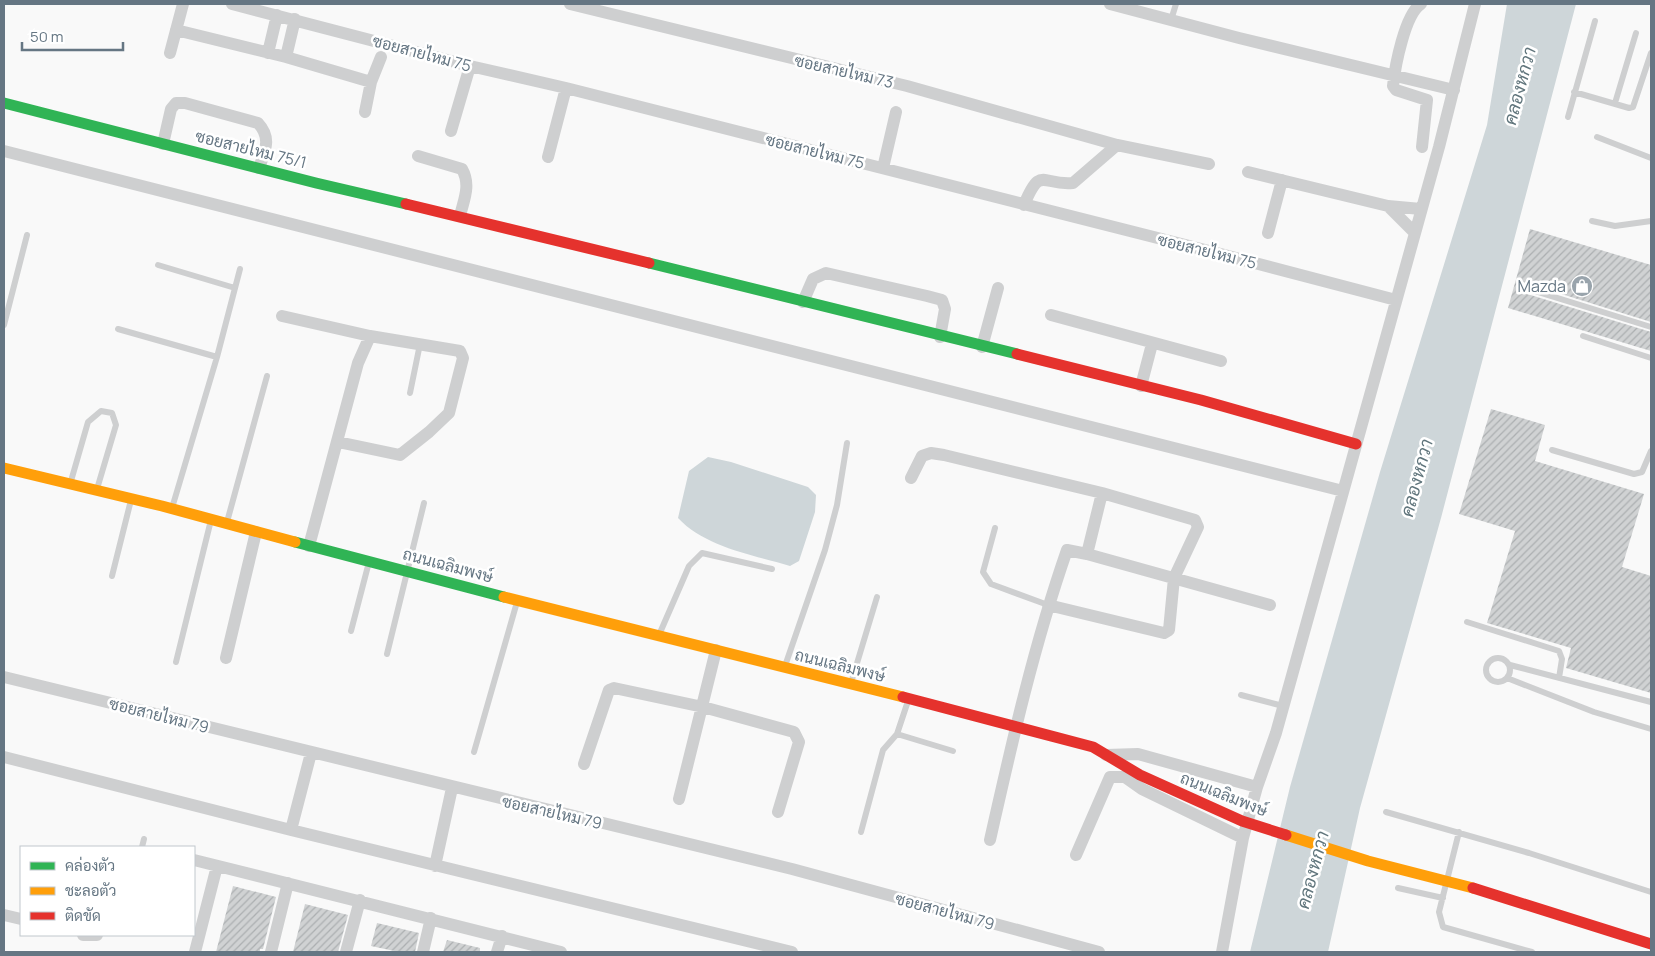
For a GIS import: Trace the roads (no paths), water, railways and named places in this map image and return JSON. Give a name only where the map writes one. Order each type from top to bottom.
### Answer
[{"type":"main road","name":"ซอยสายไหม 75/1","points":[[4,103],[1141,386],[1356,444]]},
{"type":"main road","name":"ถนนเฉลิมพงษ์","points":[[4,468],[96,492],[211,518],[256,532],[658,637],[851,684],[1093,747],[1140,775],[1242,821],[1368,861],[1447,880],[1651,944]]},
{"type":"street","points":[[170,53],[183,4]]},
{"type":"street","name":"ซอยสายไหม 75","points":[[232,4],[1396,300]]},
{"type":"street","name":"ซอยสายไหม 73","points":[[570,4],[907,86],[1117,145],[1209,164]]},
{"type":"street","points":[[1110,4],[1140,7],[1171,20],[1454,90]]},
{"type":"street","points":[[1421,4],[1411,13],[1394,75],[1393,86],[1396,90],[1427,100],[1422,147]]},
{"type":"street","points":[[1222,952],[1243,838],[1283,706],[1415,234],[1475,4]]},
{"type":"street","points":[[268,53],[277,14]]},
{"type":"street","points":[[286,57],[295,19]]},
{"type":"street","points":[[176,30],[286,57],[372,82]]},
{"type":"street","points":[[365,112],[372,82],[381,57]]},
{"type":"street","points":[[451,131],[470,66]]},
{"type":"street","points":[[548,157],[566,88]]},
{"type":"street","points":[[164,144],[171,109],[176,103],[185,103],[258,123],[265,130],[267,137],[259,168]]},
{"type":"street","points":[[883,168],[896,112]]},
{"type":"street","points":[[1024,205],[1031,187],[1038,180],[1045,178],[1073,183],[1117,145]]},
{"type":"street","points":[[4,151],[1343,492]]},
{"type":"street","points":[[418,156],[462,169],[467,187],[460,216]]},
{"type":"street","points":[[1248,172],[1388,206],[1421,210]]},
{"type":"street","points":[[1268,233],[1282,180]]},
{"type":"street","points":[[1388,206],[1415,234]]},
{"type":"street","points":[[802,302],[813,279],[826,273],[927,296],[942,300],[944,309],[940,336]]},
{"type":"street","points":[[982,347],[998,288]]},
{"type":"street","points":[[1050,315],[1152,344],[1221,361]]},
{"type":"street","points":[[282,316],[370,336],[460,351],[463,358],[449,413],[400,455],[338,442]]},
{"type":"street","points":[[309,546],[358,363],[370,336]]},
{"type":"street","points":[[1141,386],[1152,344]]},
{"type":"street","points":[[911,478],[922,456],[931,453],[1102,493],[1195,520],[1198,527],[1174,578],[1171,624],[1169,630],[1164,633],[1048,605]]},
{"type":"street","points":[[1087,554],[1102,493]]},
{"type":"street","points":[[226,658],[256,532]]},
{"type":"street","points":[[990,840],[1016,727],[1048,605],[1067,550],[1270,605]]},
{"type":"street","points":[[679,799],[716,650]]},
{"type":"street","name":"ซอยสายไหม 79","points":[[4,677],[452,788],[792,869],[1099,952]]},
{"type":"street","points":[[584,764],[609,690],[614,688],[703,707],[794,732],[798,736],[799,742],[778,812]]},
{"type":"street","points":[[1093,747],[1100,761],[1142,789],[1243,838]]},
{"type":"street","points":[[291,830],[312,753]]},
{"type":"street","points":[[1106,755],[1138,754],[1257,787]]},
{"type":"street","points":[[4,757],[435,866],[792,952]]},
{"type":"street","points":[[1076,856],[1110,777],[1125,777]]},
{"type":"street","points":[[435,866],[452,788]]},
{"type":"street","points":[[195,860],[360,900],[561,952]]},
{"type":"street","points":[[195,952],[217,866]]},
{"type":"street","points":[[271,952],[288,883]]},
{"type":"street","points":[[346,952],[360,900]]},
{"type":"street","points":[[4,915],[20,919]]},
{"type":"street","points":[[423,952],[431,918]]},
{"type":"street","points":[[498,952],[502,936]]},
{"type":"lane","points":[[1171,20],[1176,4]]},
{"type":"lane","points":[[1568,117],[1595,21]]},
{"type":"lane","points":[[1615,103],[1636,33]]},
{"type":"lane","points":[[1574,92],[1629,108],[1633,107],[1651,53]]},
{"type":"lane","points":[[1597,136],[1651,158]]},
{"type":"lane","points":[[1592,221],[1615,226],[1651,221]]},
{"type":"lane","points":[[4,325],[27,235]]},
{"type":"lane","points":[[158,265],[235,288]]},
{"type":"lane","points":[[171,509],[217,357],[240,269]]},
{"type":"lane","points":[[1522,288],[1651,327]]},
{"type":"lane","points":[[118,329],[217,357]]},
{"type":"lane","points":[[1583,336],[1651,358]]},
{"type":"lane","points":[[410,393],[420,344]]},
{"type":"lane","points":[[226,523],[267,376]]},
{"type":"lane","points":[[70,485],[88,422],[101,411],[112,413],[116,425],[96,492]]},
{"type":"lane","points":[[784,668],[826,550],[837,505],[847,444]]},
{"type":"lane","points":[[1552,450],[1634,474],[1642,472],[1651,451]]},
{"type":"lane","points":[[112,576],[131,500]]},
{"type":"lane","points":[[387,654],[424,503]]},
{"type":"lane","points":[[176,662],[211,518]]},
{"type":"lane","points":[[995,528],[982,572],[986,579],[991,584],[1048,605]]},
{"type":"lane","points":[[658,637],[689,566],[702,553],[772,569]]},
{"type":"lane","points":[[351,631],[370,561]]},
{"type":"lane","points":[[851,684],[877,597]]},
{"type":"lane","points":[[474,752],[518,600]]},
{"type":"lane","points":[[1467,622],[1559,651],[1562,659],[1558,678]]},
{"type":"lane","points":[[1510,664],[1510,674],[1507,678],[1498,682],[1489,679],[1486,675],[1486,665],[1493,658],[1498,657],[1507,660],[1510,664],[1651,702]]},
{"type":"lane","points":[[1507,678],[1594,712],[1651,728]]},
{"type":"lane","points":[[1241,695],[1283,706]]},
{"type":"lane","points":[[861,832],[883,750],[897,734],[909,700]]},
{"type":"lane","points":[[897,734],[953,751]]},
{"type":"lane","points":[[1386,812],[1459,832],[1651,892]]},
{"type":"lane","points":[[1459,832],[1439,912],[1443,927],[1532,952]]},
{"type":"lane","points":[[142,846],[144,839]]},
{"type":"lane","points":[[1398,888],[1443,898]]},
{"type":"water","name":"คลองหกวา","points":[[1507,4],[1576,4],[1441,518],[1360,808],[1328,952],[1250,952],[1290,787],[1380,472],[1487,125]]},
{"type":"water","points":[[708,457],[731,462],[808,487],[816,495],[815,512],[799,561],[790,566],[730,549],[702,536],[678,518],[689,471]]},
{"type":"place","name":"Mazda","points":[[1582,286]]}]
